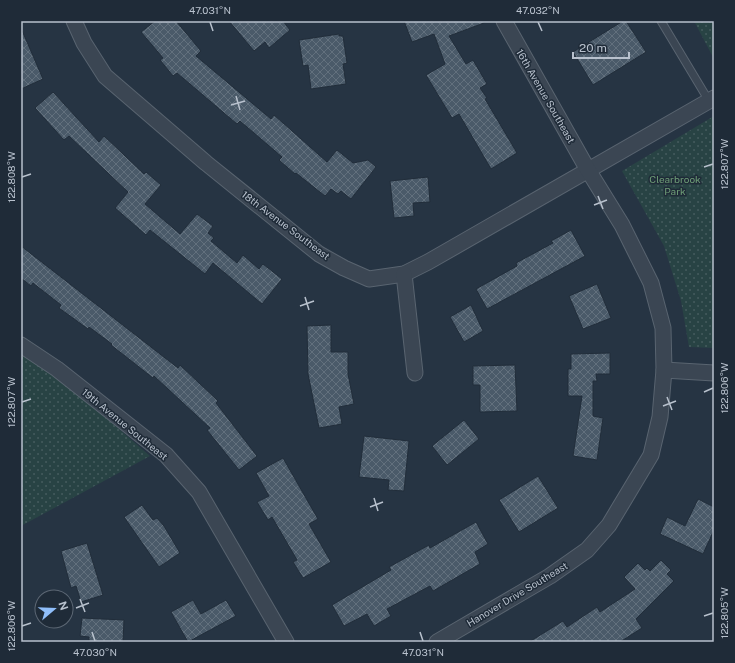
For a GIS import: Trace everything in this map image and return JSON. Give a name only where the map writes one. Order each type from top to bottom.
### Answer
[{"type":"street","name":"18th Avenue Southeast","points":[[74,21],[84,43],[105,76],[206,163],[319,254],[344,268],[369,279],[404,274],[428,262],[711,100]]},
{"type":"street","name":"16th Avenue Southeast","points":[[504,21],[588,170]]},
{"type":"street","name":"Hanover Drive Southeast","points":[[437,642],[550,576],[587,550],[609,525],[651,455],[660,417],[664,370],[663,328],[651,283],[622,225],[588,170]]},
{"type":"street","points":[[404,274],[415,373]]},
{"type":"street","name":"19th Avenue Southeast","points":[[21,345],[57,369],[166,455],[199,492],[286,642]]},
{"type":"street","points":[[664,370],[714,373]]},
{"type":"lane","points":[[661,21],[711,100]]},
{"type":"green space","points":[[694,21],[714,21],[714,59]]},
{"type":"green space","name":"Clearbrook Park","points":[[714,116],[714,348],[689,347],[681,301],[664,246],[622,171]]},
{"type":"green space","points":[[23,355],[57,375],[150,456],[21,526],[21,356]]},
{"type":"building","points":[[155,21],[176,21],[201,51],[196,56],[271,119],[274,115],[327,162],[337,150],[353,163],[368,160],[376,167],[351,199],[341,191],[338,194],[331,189],[325,196],[279,160],[282,157],[240,121],[237,124],[177,73],[173,76],[160,60],[163,58],[141,32]]},
{"type":"building","points":[[229,21],[283,21],[290,30],[269,48],[265,42],[254,51]]},
{"type":"building","points":[[404,21],[484,21],[484,23],[449,36],[466,64],[473,60],[487,84],[480,88],[517,153],[491,169],[459,114],[452,118],[426,75],[445,64],[434,34],[412,42]]},
{"type":"building","points":[[623,21],[626,21],[646,52],[593,85],[573,52]]},
{"type":"building","points":[[21,28],[43,79],[21,89]]},
{"type":"building","points":[[339,34],[339,36],[343,36],[347,63],[343,64],[346,84],[311,89],[308,65],[303,66],[299,40]]},
{"type":"building","points":[[53,92],[99,142],[104,136],[144,174],[146,172],[161,185],[145,204],[180,234],[197,214],[213,226],[208,233],[214,238],[211,241],[237,263],[243,255],[259,269],[263,264],[282,279],[262,304],[213,263],[205,274],[150,230],[146,235],[115,208],[128,192],[69,136],[64,140],[35,108]]},
{"type":"building","points":[[428,177],[430,202],[413,203],[414,216],[394,218],[390,181]]},
{"type":"building","points":[[571,230],[585,256],[487,309],[476,289],[517,266],[516,263],[553,243],[551,241]]},
{"type":"building","points":[[21,246],[178,368],[180,365],[218,401],[216,403],[257,456],[239,470],[207,430],[210,428],[154,376],[153,378],[111,345],[112,344],[59,308],[61,305],[33,283],[31,286],[21,278]]},
{"type":"building","points":[[597,284],[611,318],[583,329],[569,296]]},
{"type":"building","points":[[471,305],[483,331],[464,342],[450,317]]},
{"type":"building","points":[[331,325],[331,352],[348,352],[348,374],[354,404],[339,407],[342,424],[319,428],[308,374],[307,326]]},
{"type":"building","points":[[610,353],[610,374],[596,374],[597,381],[593,381],[593,416],[603,418],[597,460],[573,456],[582,396],[568,396],[568,369],[571,369],[571,354]]},
{"type":"building","points":[[515,365],[517,411],[480,412],[480,385],[473,385],[473,366]]},
{"type":"building","points":[[464,420],[479,439],[447,465],[432,446]]},
{"type":"building","points":[[364,436],[409,441],[404,491],[388,490],[389,480],[359,477]]},
{"type":"building","points":[[283,458],[318,519],[309,524],[331,562],[303,578],[293,562],[297,560],[272,517],[268,520],[257,502],[269,496],[256,473]]},
{"type":"building","points":[[538,476],[558,508],[519,532],[499,500]]},
{"type":"building","points":[[698,499],[714,507],[714,530],[703,554],[660,534],[667,517],[685,526]]},
{"type":"building","points":[[142,505],[153,520],[157,518],[164,526],[180,553],[159,567],[124,517]]},
{"type":"building","points":[[476,522],[488,544],[475,552],[480,564],[433,591],[430,586],[387,609],[391,616],[374,626],[367,614],[344,626],[332,605],[391,570],[389,567],[429,545],[430,548]]},
{"type":"building","points":[[87,543],[103,595],[81,602],[76,586],[71,588],[61,551]]},
{"type":"building","points":[[661,560],[671,570],[667,574],[674,581],[636,619],[642,628],[620,642],[529,642],[563,621],[567,627],[597,607],[600,612],[635,589],[624,577],[638,563],[645,570],[647,568],[650,571]]},
{"type":"building","points":[[193,600],[201,614],[226,600],[236,616],[188,642],[171,612]]},
{"type":"building","points":[[82,618],[124,620],[123,642],[89,642],[89,637],[80,636]]}]
